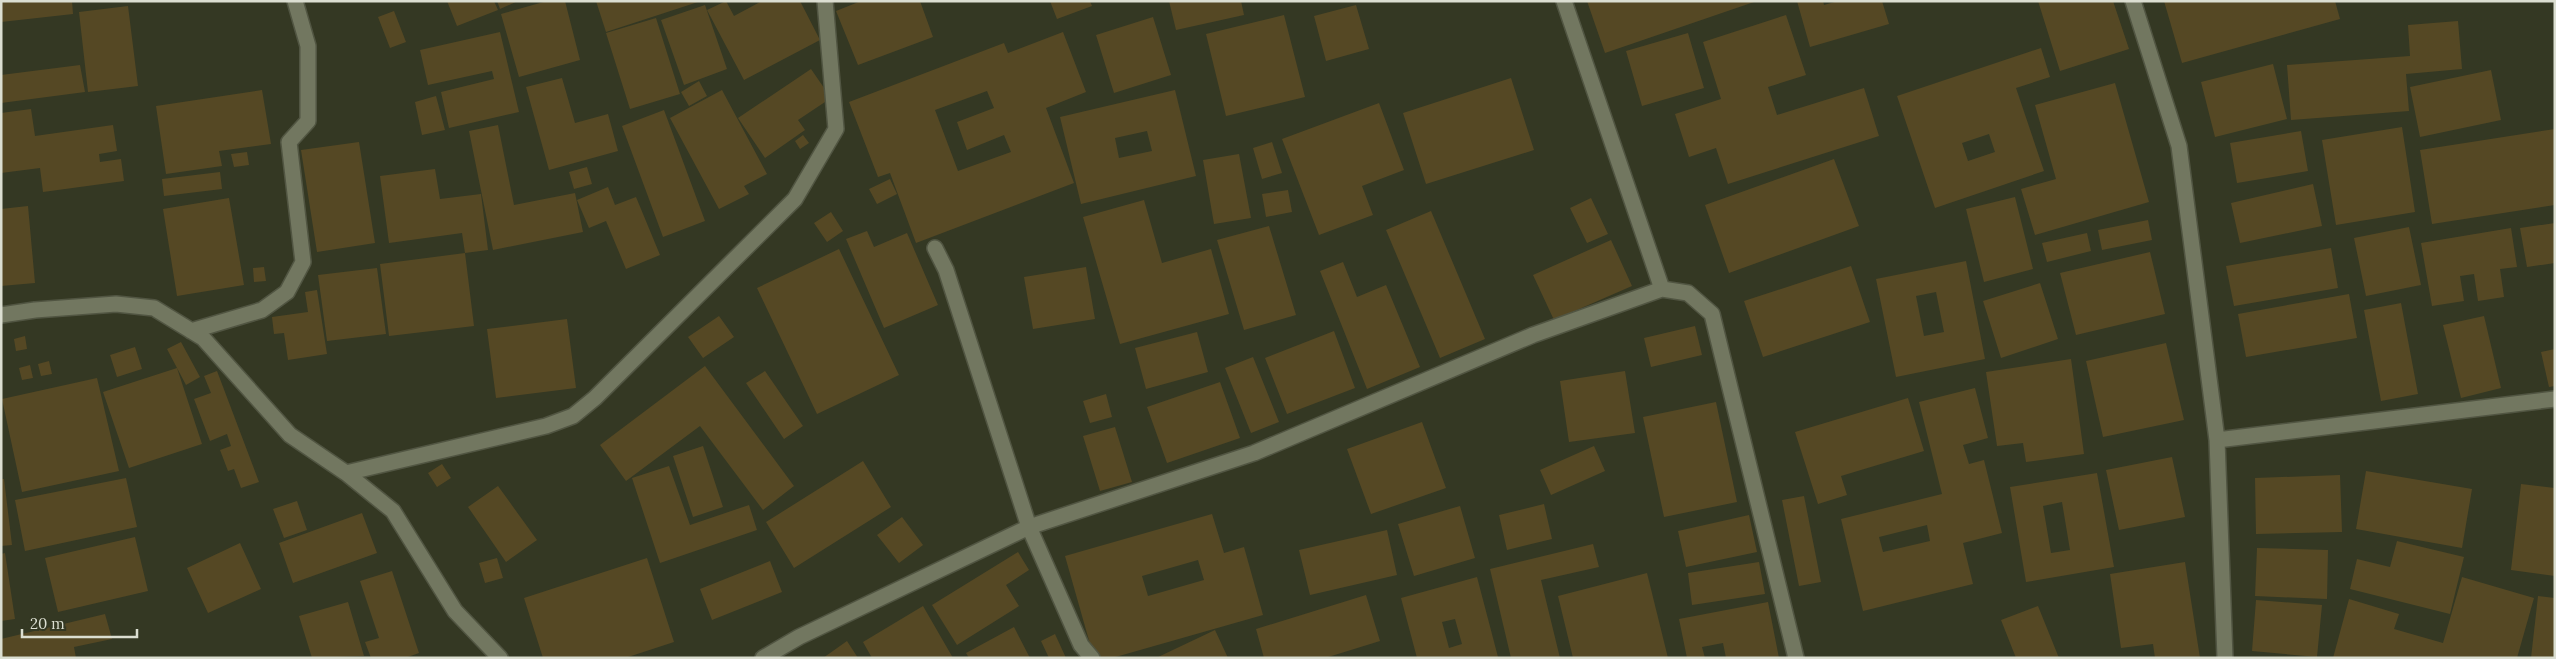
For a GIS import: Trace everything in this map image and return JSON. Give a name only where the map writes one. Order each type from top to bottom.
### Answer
[{"type":"street","points":[[191,331],[262,310],[288,292],[303,262],[289,142],[308,121],[308,46],[295,1]]},
{"type":"street","points":[[346,473],[546,426],[573,416],[595,398],[795,199],[836,128],[825,1]]},
{"type":"street","points":[[1564,1],[1662,289]]},
{"type":"street","points":[[2133,1],[2179,146],[2217,440],[2225,658]]},
{"type":"street","points":[[935,248],[946,270],[1029,527],[1081,645],[1092,658]]},
{"type":"street","points":[[763,658],[799,637],[1029,527],[1254,453],[1533,335],[1662,289],[1688,293],[1712,314],[1796,658]]},
{"type":"street","points":[[1,315],[35,310],[116,304],[154,308],[203,338],[290,435],[346,473],[393,510],[455,611],[500,658]]},
{"type":"street","points":[[2217,440],[2555,399]]},
{"type":"building","points":[[1,1],[72,1],[73,14],[1,22]]},
{"type":"building","points":[[447,1],[494,1],[498,10],[457,26]]},
{"type":"building","points":[[497,1],[518,1],[500,9]]},
{"type":"building","points":[[547,1],[565,1],[580,60],[519,77],[501,14]]},
{"type":"building","points":[[596,1],[698,1],[698,2],[606,32]]},
{"type":"building","points":[[726,1],[734,16],[762,1],[800,1],[820,40],[744,80],[707,10]]},
{"type":"building","points":[[861,1],[920,1],[933,37],[858,65],[836,11]]},
{"type":"building","points":[[1050,1],[1090,1],[1092,6],[1057,19]]},
{"type":"building","points":[[1169,1],[1241,1],[1244,15],[1176,30]]},
{"type":"building","points":[[1587,1],[1754,1],[1754,2],[1605,53]]},
{"type":"building","points":[[1797,1],[1823,1],[1824,5],[1838,1],[1882,1],[1889,24],[1810,47]]},
{"type":"building","points":[[2038,1],[2113,1],[2129,49],[2060,71]]},
{"type":"building","points":[[2164,1],[2335,1],[2340,19],[2182,63]]},
{"type":"building","points":[[705,5],[727,69],[684,85],[661,20]]},
{"type":"building","points":[[1356,5],[1369,49],[1326,61],[1314,16]]},
{"type":"building","points":[[128,6],[138,86],[88,92],[79,12]]},
{"type":"building","points":[[394,11],[406,42],[390,48],[378,17]]},
{"type":"building","points":[[1284,15],[1305,97],[1226,116],[1206,34]]},
{"type":"building","points":[[1786,15],[1806,75],[1768,87],[1777,115],[1864,88],[1879,136],[1728,184],[1716,148],[1689,157],[1675,114],[1721,99],[1703,42]]},
{"type":"building","points":[[1153,17],[1171,75],[1114,93],[1096,35]]},
{"type":"building","points":[[656,18],[680,94],[630,109],[606,33]]},
{"type":"building","points":[[2458,21],[2462,69],[2406,74],[2409,111],[2291,120],[2287,65],[2410,56],[2408,25]]},
{"type":"building","points":[[500,32],[519,112],[449,128],[441,92],[494,79],[492,71],[428,85],[420,50]]},
{"type":"building","points":[[1063,32],[1086,92],[1046,108],[1074,183],[916,243],[890,173],[878,177],[849,102],[1004,43],[1008,53]],"holes":[[[987,91],[994,108],[957,122],[967,150],[1004,135],[1011,152],[958,171],[935,110]]]},
{"type":"building","points":[[1688,33],[1704,88],[1642,106],[1626,51]]},
{"type":"building","points":[[2041,48],[2050,77],[2016,88],[2044,171],[1935,208],[1897,96]],"holes":[[[1989,134],[1995,152],[1968,161],[1962,143]]]},
{"type":"building","points":[[2273,64],[2287,119],[2215,137],[2201,82]]},
{"type":"building","points":[[80,65],[85,92],[1,103],[1,75]]},
{"type":"building","points":[[811,69],[831,98],[798,120],[805,130],[765,158],[738,118]]},
{"type":"building","points":[[2491,70],[2501,120],[2420,137],[2410,87]]},
{"type":"building","points":[[562,78],[575,123],[608,114],[618,151],[549,170],[526,87]]},
{"type":"building","points":[[1511,78],[1534,150],[1426,184],[1403,113]]},
{"type":"building","points":[[699,81],[707,96],[689,106],[681,92]]},
{"type":"building","points":[[2115,83],[2149,202],[2035,235],[2021,189],[2056,179],[2035,105]]},
{"type":"building","points":[[262,90],[271,144],[219,151],[222,166],[166,174],[156,106]]},
{"type":"building","points":[[722,90],[767,174],[744,186],[749,194],[719,209],[670,118]]},
{"type":"building","points":[[1175,90],[1196,176],[1081,204],[1060,117]],"holes":[[[1147,131],[1152,151],[1119,158],[1115,138]]]},
{"type":"building","points":[[436,96],[445,130],[422,135],[415,102]]},
{"type":"building","points":[[1379,103],[1404,170],[1362,186],[1373,215],[1319,235],[1282,139]]},
{"type":"building","points":[[31,109],[35,136],[113,125],[117,151],[99,154],[100,162],[121,159],[124,181],[43,192],[40,168],[1,173],[1,113]]},
{"type":"building","points":[[664,110],[705,221],[663,237],[622,126]]},
{"type":"building","points":[[498,125],[514,205],[575,193],[583,232],[493,250],[469,131]]},
{"type":"building","points":[[2402,127],[2415,212],[2336,225],[2322,140]]},
{"type":"building","points":[[2555,129],[2555,205],[2432,224],[2420,150]]},
{"type":"building","points":[[2301,131],[2308,171],[2237,183],[2230,143]]},
{"type":"building","points":[[803,135],[809,143],[800,149],[795,141]]},
{"type":"building","points":[[359,142],[375,243],[317,252],[301,150]]},
{"type":"building","points":[[1272,142],[1282,173],[1262,179],[1253,148]]},
{"type":"building","points":[[247,152],[249,165],[234,167],[231,154]]},
{"type":"building","points":[[1239,154],[1251,218],[1214,224],[1203,160]]},
{"type":"building","points":[[1834,159],[1859,226],[1729,273],[1705,205]]},
{"type":"building","points":[[587,167],[592,184],[574,189],[569,172]]},
{"type":"building","points":[[435,169],[440,199],[481,194],[488,250],[465,253],[462,233],[389,243],[380,176]]},
{"type":"building","points":[[220,172],[222,189],[164,196],[162,179]]},
{"type":"building","points":[[890,179],[897,194],[877,204],[869,189]]},
{"type":"building","points":[[2313,184],[2322,226],[2240,243],[2231,203]]},
{"type":"building","points":[[608,187],[615,205],[636,197],[660,255],[626,269],[606,221],[589,228],[577,200]]},
{"type":"building","points":[[1288,190],[1292,212],[1266,217],[1262,194]]},
{"type":"building","points":[[2015,197],[2033,269],[1984,282],[1966,209]]},
{"type":"building","points":[[229,198],[244,285],[177,296],[163,209]]},
{"type":"building","points":[[1591,198],[1608,234],[1587,243],[1570,208]]},
{"type":"building","points":[[1144,200],[1162,263],[1211,249],[1229,314],[1120,344],[1083,217]]},
{"type":"building","points":[[28,206],[35,283],[1,286],[1,209]]},
{"type":"building","points":[[1431,211],[1485,339],[1440,358],[1386,230]]},
{"type":"building","points":[[831,212],[843,231],[827,242],[814,223]]},
{"type":"building","points":[[2148,220],[2152,240],[2102,250],[2098,230]]},
{"type":"building","points":[[2555,223],[2555,263],[2527,267],[2520,228]]},
{"type":"building","points":[[1269,226],[1296,315],[1244,330],[1217,240]]},
{"type":"building","points":[[2409,227],[2421,285],[2366,296],[2354,238]]},
{"type":"building","points":[[2511,228],[2517,267],[2500,269],[2504,297],[2478,301],[2474,274],[2460,276],[2464,301],[2432,306],[2421,243]]},
{"type":"building","points":[[867,231],[874,247],[907,233],[938,305],[884,328],[846,239]]},
{"type":"building","points":[[2087,233],[2091,251],[2047,262],[2042,243]]},
{"type":"building","points":[[1611,240],[1632,286],[1554,320],[1533,275]]},
{"type":"building","points":[[2331,248],[2338,288],[2234,306],[2226,266]]},
{"type":"building","points":[[839,249],[899,375],[817,414],[757,288]]},
{"type":"building","points":[[2150,252],[2165,314],[2076,335],[2060,273]]},
{"type":"building","points":[[465,253],[474,326],[389,336],[380,264]]},
{"type":"building","points":[[1966,261],[1985,359],[1896,377],[1876,279]],"holes":[[[1936,292],[1944,332],[1924,336],[1916,296]]]},
{"type":"building","points":[[1343,262],[1357,297],[1386,285],[1420,367],[1367,389],[1320,271]]},
{"type":"building","points":[[1851,266],[1870,322],[1763,357],[1744,301]]},
{"type":"building","points":[[264,267],[266,281],[254,282],[253,268]]},
{"type":"building","points":[[1086,267],[1095,319],[1033,329],[1024,277]]},
{"type":"building","points":[[377,268],[386,334],[327,341],[318,275]]},
{"type":"building","points":[[2040,283],[2058,339],[2001,358],[1983,301]]},
{"type":"building","points":[[317,290],[327,354],[288,360],[284,333],[274,334],[272,317],[308,312],[305,292]]},
{"type":"building","points":[[2349,294],[2357,338],[2246,357],[2238,314]]},
{"type":"building","points":[[2401,303],[2418,394],[2381,401],[2364,310]]},
{"type":"building","points":[[719,316],[734,337],[703,358],[688,337]]},
{"type":"building","points":[[2484,316],[2501,388],[2461,398],[2443,325]]},
{"type":"building","points":[[567,319],[576,388],[496,398],[487,329]]},
{"type":"building","points":[[1695,326],[1702,355],[1651,367],[1644,338]]},
{"type":"building","points":[[1334,331],[1355,388],[1287,414],[1265,358]]},
{"type":"building","points":[[1197,332],[1208,372],[1146,389],[1135,348]]},
{"type":"building","points":[[25,336],[27,349],[16,351],[14,339]]},
{"type":"building","points":[[181,342],[200,377],[186,385],[167,349]]},
{"type":"building","points":[[2166,343],[2184,420],[2103,437],[2086,361]]},
{"type":"building","points":[[135,347],[142,369],[117,377],[110,355]]},
{"type":"building","points":[[2555,349],[2555,386],[2549,387],[2541,352]]},
{"type":"building","points":[[1253,357],[1279,422],[1251,433],[1225,368]]},
{"type":"building","points":[[2071,359],[2084,454],[2026,462],[2023,443],[1997,446],[1986,372]]},
{"type":"building","points":[[49,361],[52,374],[41,376],[38,364]]},
{"type":"building","points":[[30,365],[33,378],[22,380],[19,368]]},
{"type":"building","points":[[705,366],[794,486],[763,510],[700,426],[626,481],[600,445]]},
{"type":"building","points":[[177,368],[202,444],[129,468],[103,392]]},
{"type":"building","points":[[217,371],[259,482],[241,488],[234,469],[228,471],[220,450],[231,446],[227,434],[210,441],[194,399],[211,393],[204,376]]},
{"type":"building","points":[[765,371],[803,426],[784,439],[746,383]]},
{"type":"building","points":[[1625,371],[1635,433],[1569,442],[1560,381]]},
{"type":"building","points":[[97,378],[119,471],[22,492],[2,399]]},
{"type":"building","points":[[1220,382],[1240,438],[1167,463],[1147,407]]},
{"type":"building","points":[[1975,388],[1988,438],[1963,445],[1969,464],[1984,460],[2002,533],[1963,543],[1973,584],[1863,611],[1841,519],[1942,494],[1919,402]],"holes":[[[1927,525],[1930,541],[1883,552],[1879,537]]]},
{"type":"building","points":[[1106,394],[1112,417],[1090,423],[1083,401]]},
{"type":"building","points":[[1908,398],[1924,451],[1841,476],[1847,495],[1818,504],[1795,432]]},
{"type":"building","points":[[1716,402],[1737,502],[1664,517],[1643,417]]},
{"type":"building","points":[[1422,422],[1446,488],[1371,514],[1347,449]]},
{"type":"building","points":[[1115,427],[1132,482],[1100,491],[1083,436]]},
{"type":"building","points":[[703,446],[723,507],[693,517],[673,456]]},
{"type":"building","points":[[1594,446],[1605,471],[1551,495],[1540,470]]},
{"type":"building","points":[[2172,457],[2185,517],[2119,530],[2106,470]]},
{"type":"building","points":[[863,461],[891,507],[794,568],[766,522]]},
{"type":"building","points":[[442,464],[451,478],[437,487],[428,473]]},
{"type":"building","points":[[669,466],[690,525],[749,505],[757,530],[660,563],[632,478]]},
{"type":"building","points":[[2366,471],[2472,489],[2462,548],[2356,529]]},
{"type":"building","points":[[2097,473],[2114,567],[2026,582],[2010,487]],"holes":[[[2062,502],[2070,550],[2051,553],[2043,506]]]},
{"type":"building","points":[[2340,475],[2342,532],[2256,534],[2255,478]]},
{"type":"building","points":[[126,478],[137,527],[25,551],[15,500]]},
{"type":"building","points":[[1,479],[4,479],[12,545],[1,546]]},
{"type":"building","points":[[2521,484],[2555,488],[2555,576],[2511,570]]},
{"type":"building","points":[[498,486],[537,540],[506,562],[468,507]]},
{"type":"building","points":[[1804,496],[1821,582],[1799,586],[1782,500]]},
{"type":"building","points":[[297,501],[307,530],[284,538],[273,509]]},
{"type":"building","points":[[1544,504],[1552,539],[1507,550],[1499,515]]},
{"type":"building","points":[[1460,506],[1475,558],[1414,576],[1398,524]]},
{"type":"building","points":[[362,513],[377,553],[293,583],[279,543]]},
{"type":"building","points":[[1212,514],[1224,553],[1244,547],[1263,615],[1112,658],[1094,658],[1065,556]],"holes":[[[1198,560],[1204,580],[1148,596],[1142,576]]]},
{"type":"building","points":[[1749,515],[1757,552],[1686,567],[1678,531]]},
{"type":"building","points":[[902,517],[923,545],[899,563],[877,535]]},
{"type":"building","points":[[1387,530],[1397,575],[1310,595],[1299,550]]},
{"type":"building","points":[[135,537],[148,591],[58,612],[45,558]]},
{"type":"building","points":[[2397,541],[2464,557],[2450,614],[2350,589],[2357,559],[2390,567]]},
{"type":"building","points":[[240,543],[261,589],[208,613],[187,568]]},
{"type":"building","points":[[1593,544],[1599,567],[1541,580],[1560,658],[1511,658],[1490,569]]},
{"type":"building","points":[[2257,548],[2328,550],[2327,599],[2255,596]]},
{"type":"building","points":[[1018,552],[1029,570],[1006,585],[1019,606],[957,645],[932,605]]},
{"type":"building","points":[[5,553],[15,619],[1,621],[1,554]]},
{"type":"building","points":[[497,558],[503,578],[485,583],[479,563]]},
{"type":"building","points":[[647,558],[674,642],[625,658],[543,658],[524,598]]},
{"type":"building","points":[[770,561],[782,592],[712,620],[700,589]]},
{"type":"building","points":[[1759,562],[1765,594],[1692,605],[1688,573]]},
{"type":"building","points":[[2185,562],[2200,658],[2155,658],[2153,644],[2121,648],[2110,574]]},
{"type":"building","points":[[392,571],[419,653],[405,658],[371,658],[365,642],[379,638],[360,581]]},
{"type":"building","points":[[1647,573],[1668,658],[1573,658],[1558,596]]},
{"type":"building","points":[[1477,577],[1498,657],[1417,658],[1401,598]],"holes":[[[1455,619],[1462,644],[1449,648],[1442,622]]]},
{"type":"building","points":[[2462,577],[2534,598],[2517,658],[2333,658],[2349,599],[2399,614],[2394,629],[2443,643]]},
{"type":"building","points":[[1366,595],[1380,641],[1325,658],[1264,658],[1256,629]]},
{"type":"building","points":[[2538,596],[2555,598],[2555,658],[2531,658]]},
{"type":"building","points":[[2256,600],[2322,605],[2317,657],[2252,651]]},
{"type":"building","points":[[348,602],[364,656],[312,658],[299,616]]},
{"type":"building","points":[[1768,602],[1779,658],[1726,658],[1723,643],[1702,647],[1705,658],[1687,658],[1679,619]]},
{"type":"building","points":[[923,606],[953,658],[872,658],[863,642]]},
{"type":"building","points":[[2038,606],[2059,658],[2016,658],[2001,620]]},
{"type":"building","points":[[105,614],[112,639],[74,647],[76,658],[1,658],[1,639]]},
{"type":"building","points":[[1014,627],[1030,658],[969,658],[966,653]]},
{"type":"building","points":[[1215,630],[1228,658],[1156,658]]},
{"type":"building","points":[[1055,634],[1066,658],[1049,658],[1041,641]]},
{"type":"building","points":[[847,641],[858,658],[823,658]]}]
